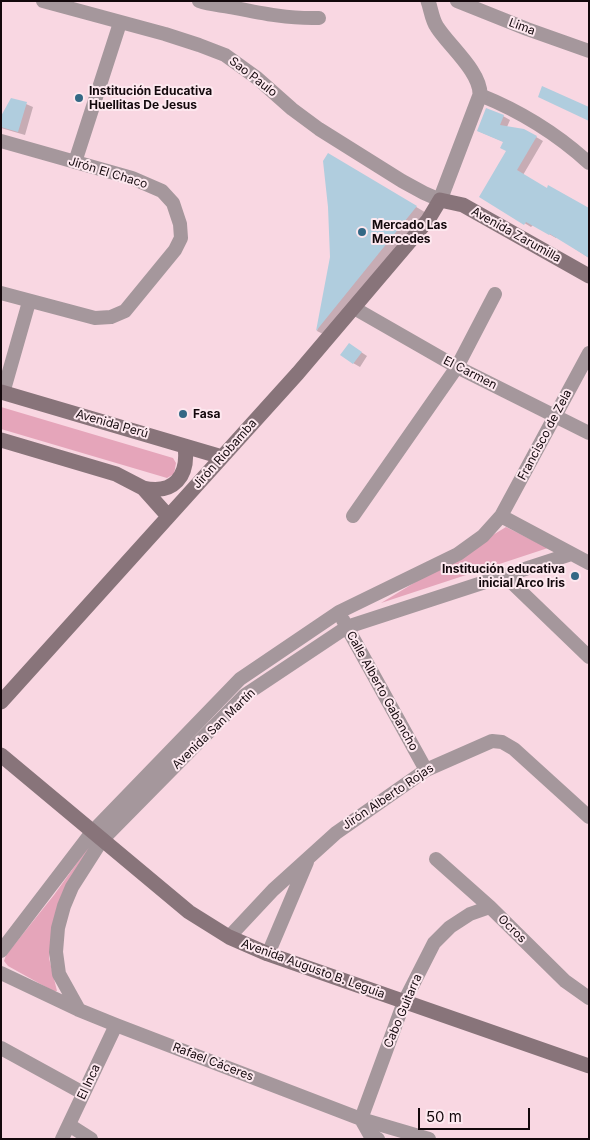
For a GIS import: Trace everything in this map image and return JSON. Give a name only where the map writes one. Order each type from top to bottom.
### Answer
[{"type":"main road","name":"Avenida Zarumilla","points":[[440,200],[463,205],[589,276]]},
{"type":"main road","name":"Jirón Riobamba","points":[[1,702],[298,373],[428,220],[440,200]]},
{"type":"main road","name":"Avenida Perú","points":[[2,392],[222,457]]},
{"type":"main road","points":[[1,440],[116,474],[143,488],[154,490],[167,488],[178,481],[185,470],[186,446]]},
{"type":"main road","points":[[143,488],[168,516]]},
{"type":"main road","name":"Avenida Augusto B. Leguia","points":[[1,755],[190,912],[229,937],[268,954],[404,1002],[588,1063]]},
{"type":"street","name":"Sao Paulo","points":[[43,1],[199,45],[225,55],[257,78],[292,109],[319,129],[402,181],[440,200]]},
{"type":"street","points":[[428,1],[436,26],[475,76],[480,87],[480,94],[440,200]]},
{"type":"street","name":"Lima","points":[[457,1],[526,30],[589,51]]},
{"type":"street","points":[[206,2],[278,17],[319,18]]},
{"type":"street","points":[[75,162],[120,23]]},
{"type":"street","points":[[480,94],[530,118],[552,132],[589,162]]},
{"type":"street","name":"Jirón El Chaco","points":[[1,141],[132,178],[159,190],[171,200],[180,224],[181,238],[175,250],[125,311],[111,317],[95,318],[29,302],[1,293]]},
{"type":"street","points":[[353,516],[457,367],[495,294]]},
{"type":"street","points":[[2,392],[29,302]]},
{"type":"street","name":"El Carmen","points":[[354,308],[457,367],[589,433]]},
{"type":"street","name":"Francisco de Zela","points":[[500,516],[589,353]]},
{"type":"street","points":[[500,516],[589,563]]},
{"type":"street","name":"Avenida San Martín","points":[[1,950],[97,836],[240,679],[338,612],[458,554],[482,536],[500,516]]},
{"type":"street","name":"Avenida San Martín","points":[[79,1010],[59,974],[56,952],[58,928],[64,906],[97,836],[245,695],[347,627],[571,554]]},
{"type":"street","points":[[505,576],[589,657]]},
{"type":"street","name":"Calle Alberto Gabancho","points":[[338,612],[426,770]]},
{"type":"street","name":"Jirón Alberto Rojas","points":[[229,937],[273,890],[336,832],[426,770],[492,741],[502,742],[514,750],[589,817]]},
{"type":"street","name":"Jirón Alberto Rojas","points":[[268,954],[309,856]]},
{"type":"street","name":"Ocros","points":[[436,859],[490,907],[565,981],[589,998]]},
{"type":"street","name":"Cabo Guitarra","points":[[362,1119],[404,1002],[434,943],[450,927],[470,914],[490,907]]},
{"type":"street","name":"Rafael Cáceres","points":[[1,973],[79,1010],[362,1119],[429,1139]]},
{"type":"street","name":"El Inca","points":[[62,1139],[116,1024]]},
{"type":"street","points":[[1,1048],[84,1093]]},
{"type":"street","points":[[362,1119],[370,1135],[378,1139]]},
{"type":"street","points":[[69,1125],[91,1139]]},
{"type":"shaded area","points":[[1,407],[173,458],[176,463],[174,474],[167,478],[1,429]]},
{"type":"shaded area","points":[[506,527],[548,548],[381,603]]},
{"type":"shaded area","points":[[92,842],[54,924],[49,958],[57,991],[53,991],[8,966],[4,961],[6,955],[54,895]]},
{"type":"building","points":[[542,86],[589,107],[589,121],[538,97]]},
{"type":"building","points":[[11,98],[27,102],[18,132],[1,127],[1,116]]},
{"type":"building","points":[[486,108],[504,115],[500,125],[524,129],[537,136],[517,170],[547,188],[548,185],[589,208],[589,258],[550,234],[526,222],[524,225],[479,197],[506,151],[500,148],[503,142],[477,131]]},
{"type":"building","name":"Mercado Las Mercedes","points":[[328,153],[417,206],[316,331],[330,257],[328,207],[323,161]]},
{"type":"building","points":[[349,343],[362,352],[353,364],[340,355]]},
{"type":"place","name":"Institución Educativa Huellitas De Jesus","points":[[79,98]]},
{"type":"place","name":"Mercado Las Mercedes","points":[[362,232]]},
{"type":"place","name":"Fasa","points":[[183,414]]},
{"type":"place","name":"Institución educativa inicial Arco Iris","points":[[575,576]]}]
